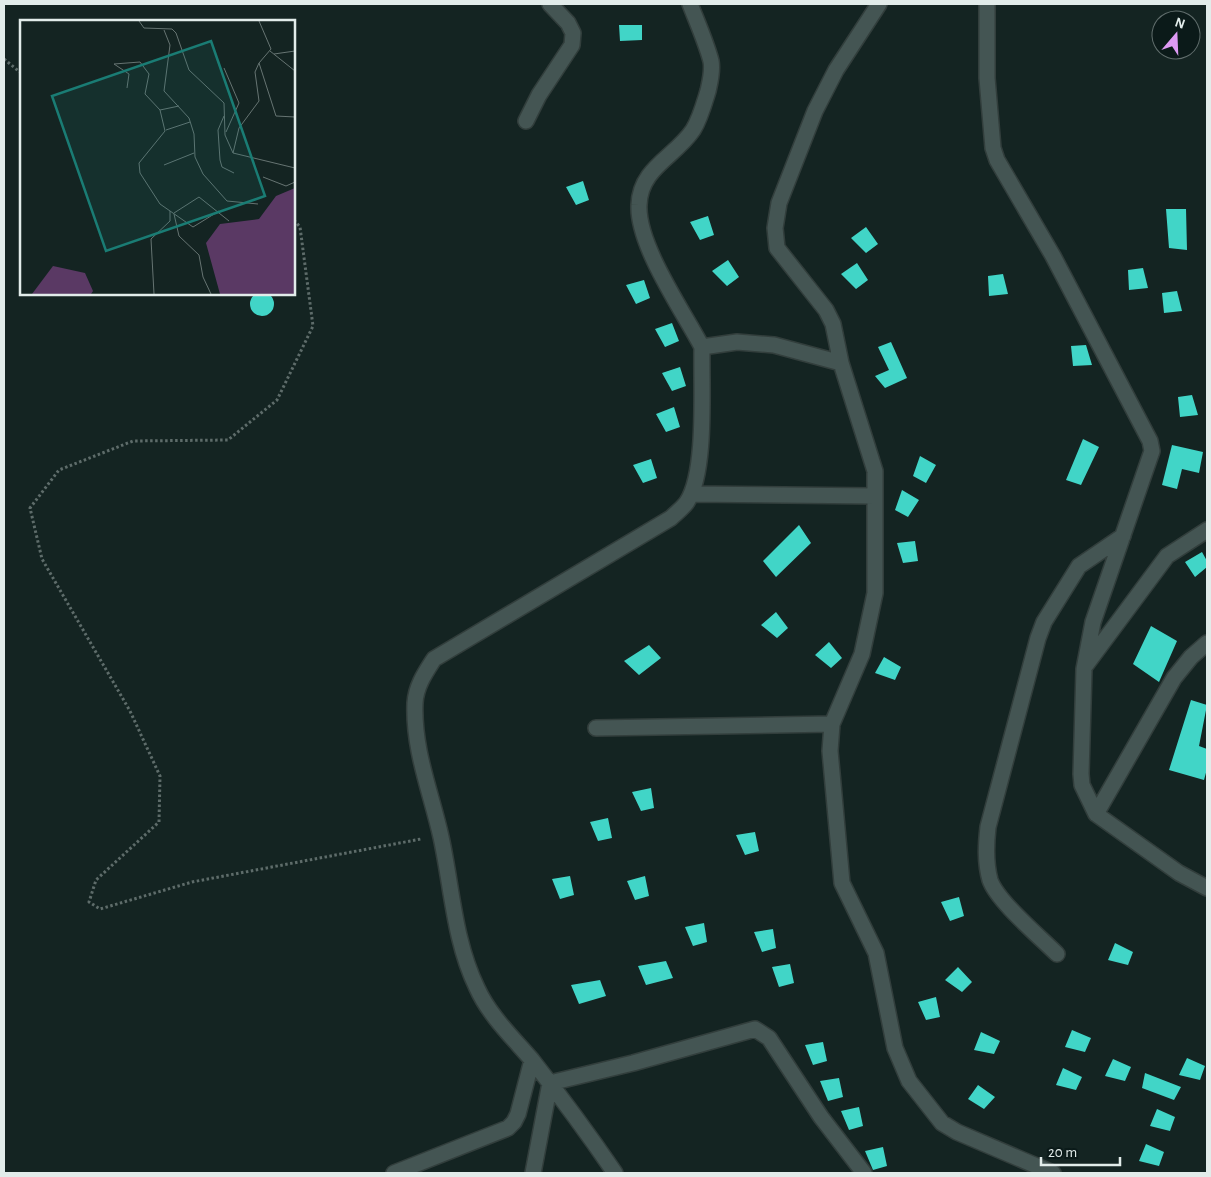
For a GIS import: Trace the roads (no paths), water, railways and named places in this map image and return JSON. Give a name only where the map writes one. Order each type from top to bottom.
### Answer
[{"type":"street","points":[[526,121],[539,95],[572,45],[573,33],[568,23],[550,4]]},
{"type":"street","points":[[615,1173],[550,1083],[487,1007],[476,988],[454,918],[441,836],[419,755],[415,730],[415,701],[421,679],[434,659],[670,518],[686,504],[691,494],[700,457],[702,347],[656,262],[641,229],[639,205],[643,184],[651,172],[692,131],[702,110],[711,79],[711,62],[690,4]]},
{"type":"street","points":[[879,4],[836,70],[815,111],[778,203],[775,228],[777,248],[826,310],[833,324],[841,363],[875,471],[876,594],[862,654],[832,724],[830,751],[842,883],[876,953],[895,1048],[909,1081],[942,1123],[957,1132],[1053,1173]]},
{"type":"street","points":[[987,4],[987,78],[993,148],[997,160],[1053,256],[1150,441],[1152,451],[1151,459],[1092,622],[1084,669],[1080,774],[1082,785],[1096,814],[1179,873],[1207,888]]},
{"type":"street","points":[[702,347],[738,342],[774,345],[841,363]]},
{"type":"street","points":[[691,494],[875,496]]},
{"type":"street","points":[[1084,669],[1168,556],[1207,530]]},
{"type":"street","points":[[1057,954],[998,896],[990,881],[985,854],[988,827],[1038,638],[1044,622],[1079,566],[1123,536]]},
{"type":"street","points":[[1096,814],[1174,678],[1191,657],[1207,643]]},
{"type":"street","points":[[596,728],[832,724]]},
{"type":"street","points":[[550,1083],[755,1030],[769,1038],[821,1117],[864,1173]]},
{"type":"street","points":[[394,1173],[508,1128],[518,1114],[532,1060]]},
{"type":"street","points":[[533,1173],[550,1083]]}]
